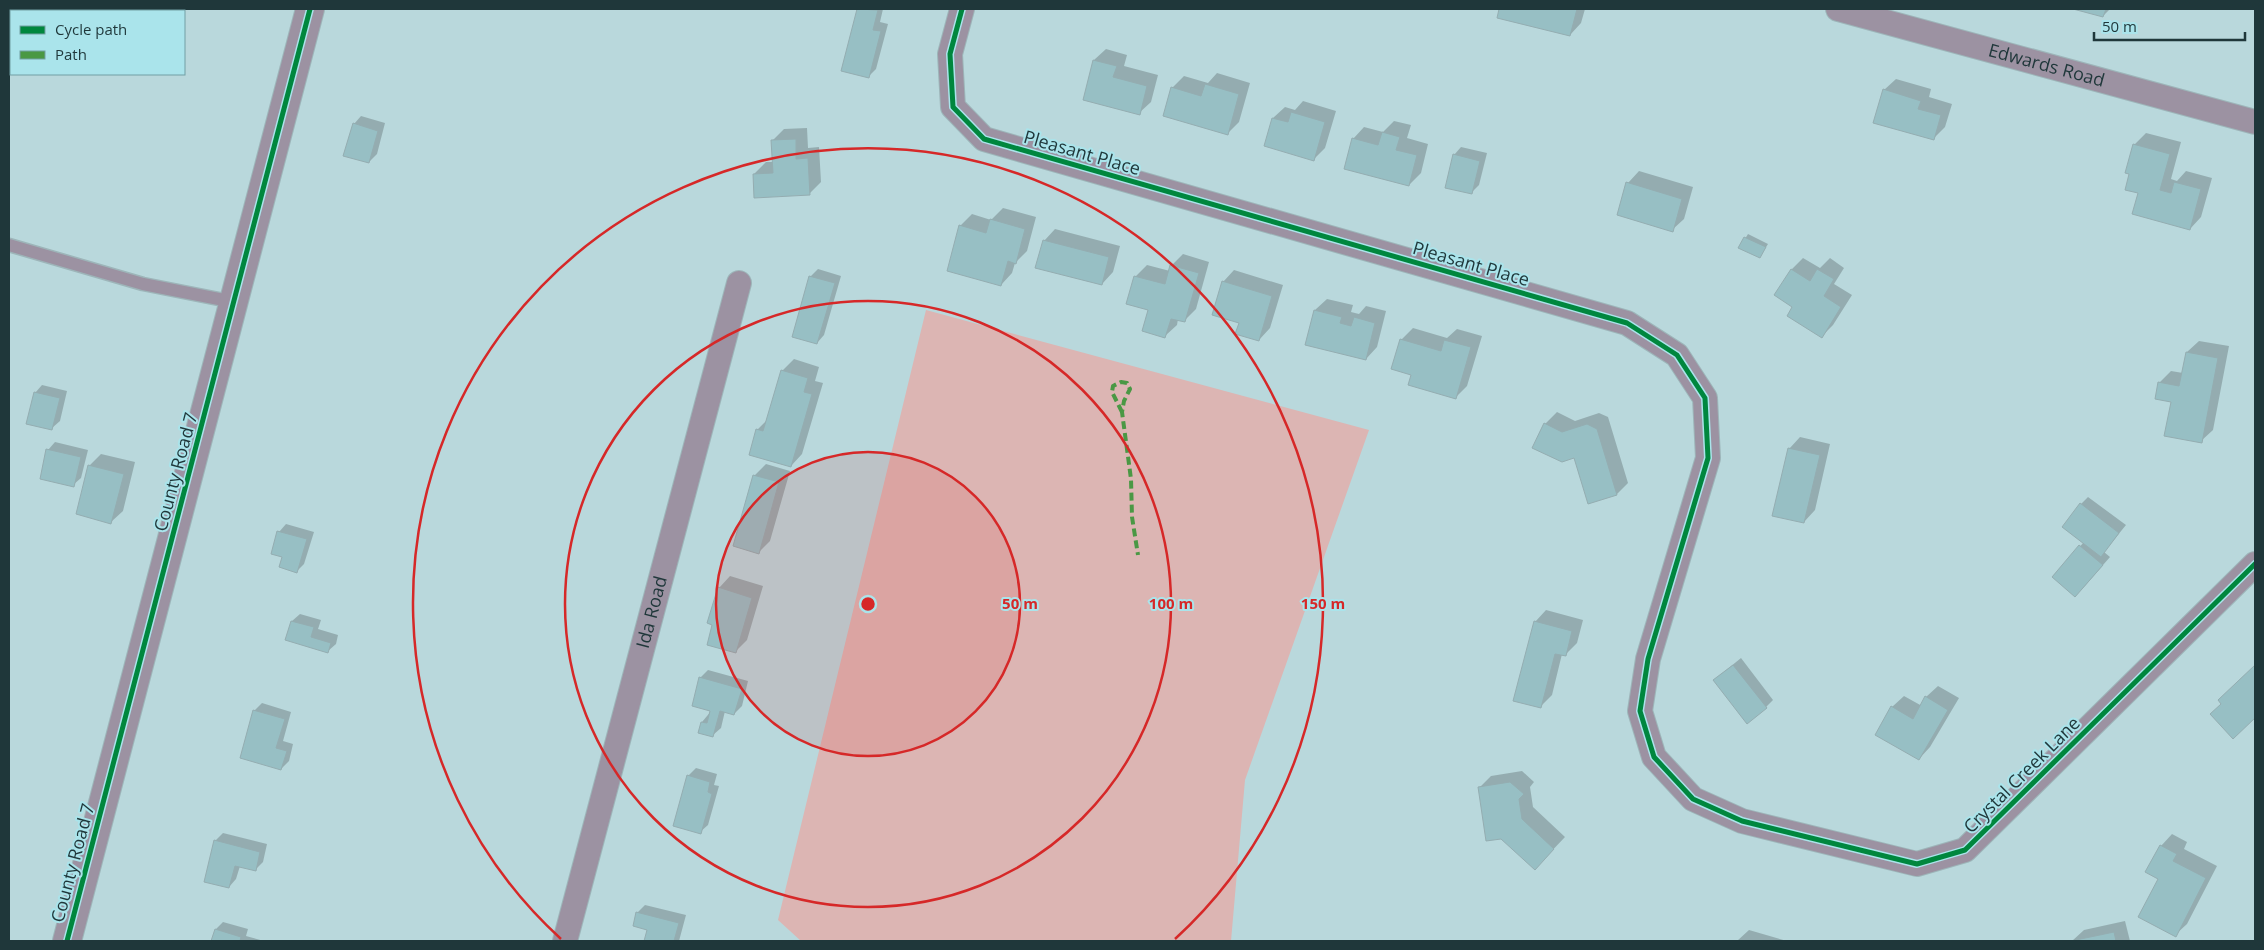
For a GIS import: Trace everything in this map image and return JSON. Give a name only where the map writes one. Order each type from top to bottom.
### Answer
[{"type":"street","name":"County Road 7","points":[[67,941],[310,9]]},
{"type":"street","name":"Pleasant Place","points":[[962,9],[950,54],[953,107],[984,139],[1627,323],[1678,355],[1705,398],[1708,458],[1648,659],[1640,711],[1654,757]]},
{"type":"street","name":"Edwards Road","points":[[1838,9],[2255,122]]},
{"type":"street","name":"Ida Road","points":[[565,941],[739,283]]},
{"type":"street","name":"Crystal Creek Lane","points":[[1654,757],[1692,799],[1742,822],[1917,864],[1966,850],[2255,564]]},
{"type":"lane","points":[[9,245],[142,284],[234,302]]},
{"type":"shaded area","points":[[926,310],[1369,430],[1245,780],[1231,941],[801,941],[778,920]]},
{"type":"building","points":[[857,9],[878,10],[873,30],[881,31],[869,78],[841,71]]},
{"type":"building","points":[[1499,9],[1577,9],[1570,36],[1497,18]]},
{"type":"building","points":[[2073,9],[2106,9],[2103,17]]},
{"type":"building","points":[[1093,60],[1117,66],[1113,77],[1147,86],[1140,115],[1083,100]]},
{"type":"building","points":[[1205,84],[1239,94],[1228,135],[1163,116],[1171,87],[1201,96]]},
{"type":"building","points":[[1883,89],[1921,101],[1918,109],[1941,115],[1934,140],[1873,123]]},
{"type":"building","points":[[1291,112],[1325,122],[1314,161],[1264,146],[1272,118],[1288,122]]},
{"type":"building","points":[[353,123],[378,131],[369,163],[343,156]]},
{"type":"building","points":[[1382,132],[1400,137],[1396,150],[1417,155],[1409,186],[1344,169],[1352,138],[1378,145]]},
{"type":"building","points":[[796,139],[796,159],[808,158],[810,195],[754,198],[753,174],[773,173],[771,140]]},
{"type":"building","points":[[2133,144],[2170,154],[2160,190],[2171,193],[2174,182],[2201,189],[2190,230],[2132,214],[2138,193],[2125,190],[2129,174],[2125,173]]},
{"type":"building","points":[[1453,154],[1480,161],[1472,194],[1445,188]]},
{"type":"building","points":[[1626,182],[1682,199],[1673,232],[1617,215]]},
{"type":"building","points":[[990,219],[1025,229],[1016,264],[1008,261],[1001,286],[947,271],[959,225],[986,233]]},
{"type":"building","points":[[1744,237],[1766,247],[1760,258],[1738,248]]},
{"type":"building","points":[[1043,240],[1109,257],[1102,285],[1035,268]]},
{"type":"building","points":[[1170,265],[1199,273],[1185,322],[1171,319],[1165,338],[1142,331],[1148,310],[1126,304],[1134,276],[1165,284]]},
{"type":"building","points":[[1791,269],[1810,281],[1817,269],[1834,279],[1824,296],[1841,307],[1822,338],[1787,316],[1792,307],[1774,295]]},
{"type":"building","points":[[809,276],[835,283],[817,344],[792,337]]},
{"type":"building","points":[[1222,281],[1272,296],[1259,341],[1235,334],[1239,323],[1212,315]]},
{"type":"building","points":[[1314,310],[1342,317],[1340,323],[1351,326],[1354,317],[1375,323],[1366,360],[1305,345]]},
{"type":"building","points":[[1400,339],[1441,351],[1444,340],[1471,347],[1456,399],[1408,385],[1411,375],[1391,369]]},
{"type":"building","points":[[2186,352],[2218,358],[2202,443],[2164,436],[2171,402],[2155,399],[2158,382],[2179,386]]},
{"type":"building","points":[[781,370],[808,378],[804,392],[812,394],[791,467],[749,455],[756,429],[763,431]]},
{"type":"building","points":[[34,392],[60,398],[52,430],[26,424]]},
{"type":"building","points":[[1544,423],[1562,432],[1587,424],[1597,429],[1617,495],[1588,504],[1574,458],[1562,462],[1532,448]]},
{"type":"building","points":[[1788,448],[1820,455],[1804,523],[1772,516]]},
{"type":"building","points":[[46,449],[81,457],[74,487],[40,479]]},
{"type":"building","points":[[88,465],[124,474],[111,524],[76,514]]},
{"type":"building","points":[[753,475],[779,482],[759,554],[733,546]]},
{"type":"building","points":[[2080,503],[2119,533],[2101,557],[2062,527]]},
{"type":"building","points":[[277,531],[307,539],[297,573],[279,567],[282,557],[271,554]]},
{"type":"building","points":[[2079,545],[2103,565],[2075,597],[2052,577]]},
{"type":"building","points":[[718,587],[752,598],[736,653],[707,645],[712,625],[707,623]]},
{"type":"building","points":[[291,621],[314,627],[311,637],[331,643],[328,653],[285,640]]},
{"type":"building","points":[[1534,621],[1572,631],[1566,656],[1555,654],[1541,708],[1513,701]]},
{"type":"building","points":[[1733,665],[1767,708],[1747,724],[1713,680]]},
{"type":"building","points":[[2255,665],[2255,718],[2233,739],[2210,714],[2221,704],[2218,700]]},
{"type":"building","points":[[699,677],[742,689],[734,715],[720,711],[713,737],[698,733],[701,722],[707,723],[710,711],[692,706]]},
{"type":"building","points":[[1925,696],[1948,710],[1919,760],[1875,735],[1891,706],[1913,719]]},
{"type":"building","points":[[253,710],[285,719],[276,748],[287,751],[281,770],[240,758]]},
{"type":"building","points":[[687,775],[710,782],[708,792],[712,794],[701,834],[673,826]]},
{"type":"building","points":[[1510,782],[1524,794],[1519,799],[1522,819],[1554,849],[1535,870],[1501,839],[1486,841],[1478,787]]},
{"type":"building","points":[[214,840],[260,852],[256,871],[235,866],[229,888],[204,882]]},
{"type":"building","points":[[2160,845],[2177,854],[2173,861],[2206,878],[2176,937],[2138,917],[2158,879],[2145,872]]},
{"type":"building","points":[[636,912],[679,923],[674,941],[644,941],[647,930],[633,926]]},
{"type":"building","points":[[215,929],[241,937],[240,941],[211,941]]},
{"type":"building","points":[[2114,932],[2116,941],[2071,941]]},
{"type":"marked path","points":[[1122,412],[1112,392],[1113,386],[1121,382],[1127,383],[1130,389],[1124,401],[1122,412],[1131,479],[1132,517],[1138,555]]},
{"type":"cycle path","points":[[67,941],[310,9]]},
{"type":"cycle path","points":[[962,9],[950,54],[953,107],[984,139],[1627,323],[1677,355],[1705,398],[1708,458],[1648,659],[1640,711],[1654,757],[1693,799],[1742,821],[1917,864],[1965,850],[2255,564]]}]
